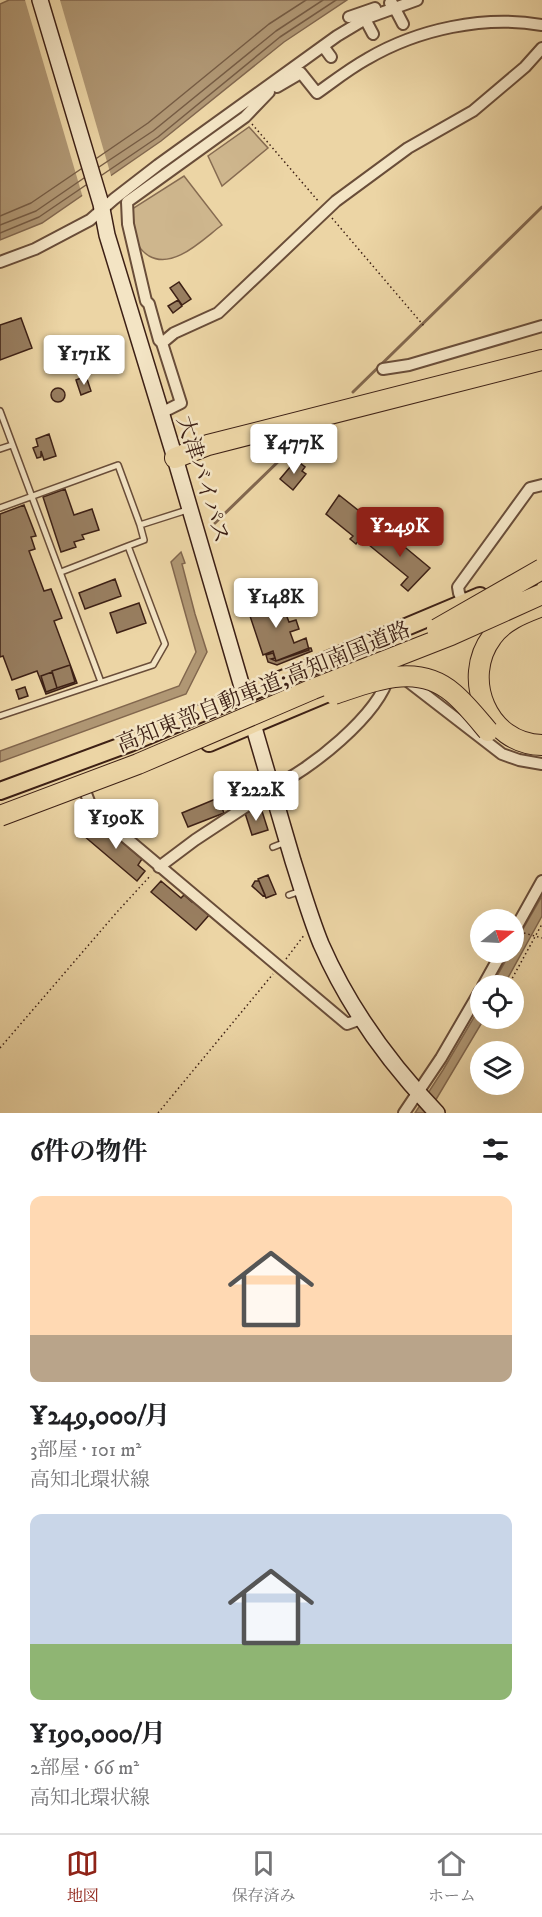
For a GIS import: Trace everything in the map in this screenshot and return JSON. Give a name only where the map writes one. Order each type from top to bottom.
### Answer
[{"type":"highway","points":[[175,458],[208,445],[542,360]]},
{"type":"highway","points":[[175,458],[211,453],[542,369]]},
{"type":"highway","points":[[313,689],[443,626],[542,569]]},
{"type":"highway","name":"高知東部自動車道;高知南国道路","points":[[0,816],[247,723],[313,689],[451,635],[542,594]]},
{"type":"highway","points":[[492,728],[479,692],[478,668],[481,656],[493,635],[502,626],[542,606]]},
{"type":"highway","points":[[247,723],[374,681],[409,675],[433,680],[443,686],[511,747],[523,752],[542,754]]},
{"type":"highway","points":[[492,728],[521,741],[542,745]]},
{"type":"main road","name":"大津バイパス","points":[[40,0],[101,207],[107,235],[245,695],[247,723],[272,789],[280,844],[296,893],[314,925],[330,964],[361,1019],[387,1056],[436,1112]]},
{"type":"main road","points":[[0,791],[130,743],[377,641],[542,569]]},
{"type":"main road","points":[[0,824],[391,666],[542,601]]},
{"type":"street","points":[[0,262],[35,249],[90,220],[101,207],[267,90],[323,46],[366,19],[417,0]]},
{"type":"street","points":[[349,17],[392,3],[403,24]]},
{"type":"street","points":[[366,19],[373,34]]},
{"type":"street","points":[[160,413],[181,402],[149,304],[146,301],[128,224],[127,202],[245,117],[267,90],[301,73],[317,93],[350,69],[388,47],[445,29],[504,22],[542,26]]},
{"type":"street","points":[[323,46],[331,57]]},
{"type":"street","points":[[162,343],[174,333],[218,313],[336,201],[408,148],[473,111],[525,67],[542,48]]},
{"type":"street","points":[[383,369],[409,364],[542,326]]},
{"type":"street","points":[[475,630],[458,587],[530,488],[542,485]]},
{"type":"street","points":[[377,641],[382,656],[391,666],[502,754],[542,764]]},
{"type":"street","points":[[159,867],[205,833],[286,781],[346,736],[386,687],[391,666]]},
{"type":"street","points":[[65,766],[81,793],[99,815],[159,867],[347,1024],[361,1019]]},
{"type":"street","points":[[524,918],[542,881]]},
{"type":"street","points":[[404,1113],[419,1094],[470,1008]]},
{"type":"lane","points":[[0,411],[101,682]]},
{"type":"lane","points":[[0,449],[12,445]]},
{"type":"lane","points":[[0,508],[118,465],[144,540],[61,572]]},
{"type":"lane","points":[[140,525],[190,509]]},
{"type":"lane","points":[[0,716],[153,665],[165,644],[128,546]]},
{"type":"path","points":[[420,321],[424,326]]},
{"type":"path","points":[[0,1048],[117,912],[159,867]]},
{"type":"path","points":[[514,975],[542,924]]},
{"type":"path","points":[[158,1113],[314,925]]},
{"type":"path","points":[[524,934],[542,938]]},
{"type":"shaded area","points":[[249,127],[268,148],[222,186],[208,156]]},
{"type":"shaded area","points":[[184,176],[222,225],[197,245],[178,256],[159,259],[149,256],[137,242],[132,209]]},
{"type":"water","points":[[9,0],[347,0],[284,42],[161,141],[42,223],[0,240],[0,4]]},
{"type":"water","points":[[181,552],[195,614],[207,652],[186,694],[0,762],[0,751],[179,686],[196,652],[171,562]]},
{"type":"water","points":[[542,896],[542,916],[524,949],[524,927]]},
{"type":"water","points":[[504,963],[516,963],[510,975],[498,975]]},
{"type":"water","points":[[470,1024],[470,1029],[478,1029],[428,1113],[415,1113]]},
{"type":"pier","points":[[25,0],[60,0],[112,179],[83,198]]},
{"type":"building","points":[[179,282],[191,299],[182,305],[170,288]]},
{"type":"building","points":[[178,300],[182,306],[173,313],[168,306]]},
{"type":"building","points":[[21,318],[32,348],[0,360],[0,325]]},
{"type":"building","points":[[86,376],[91,391],[81,395],[76,380]]},
{"type":"building","points":[[58,388],[63,390],[65,395],[63,400],[58,402],[53,400],[51,395],[53,390]]},
{"type":"building","points":[[49,434],[56,456],[44,460],[41,451],[41,457],[37,458],[33,448],[38,446],[36,439]]},
{"type":"building","points":[[296,460],[305,467],[302,471],[306,474],[293,490],[280,479]]},
{"type":"building","points":[[65,489],[74,515],[92,509],[99,530],[82,535],[84,539],[74,542],[76,547],[61,552],[43,497]]},
{"type":"building","points":[[339,495],[373,522],[356,544],[350,539],[353,536],[326,514]]},
{"type":"building","points":[[24,505],[36,536],[31,537],[35,549],[29,551],[44,591],[51,589],[62,618],[54,621],[77,683],[46,694],[37,671],[12,680],[3,656],[0,657],[0,514]]},
{"type":"building","points":[[383,529],[430,568],[408,591],[401,585],[408,577],[369,545]]},
{"type":"building","points":[[115,579],[121,596],[85,609],[79,593]]},
{"type":"building","points":[[277,591],[289,622],[296,620],[299,629],[290,632],[294,643],[306,638],[309,650],[276,661],[273,651],[263,655],[249,613],[265,608],[263,602],[257,604],[256,600]]},
{"type":"building","points":[[139,603],[146,623],[117,633],[110,613]]},
{"type":"building","points":[[309,648],[312,651],[277,665],[268,662],[266,655],[273,653],[275,658],[271,659],[276,661]]},
{"type":"building","points":[[70,665],[75,682],[57,688],[52,671]]},
{"type":"building","points":[[52,672],[57,688],[46,692],[41,676]]},
{"type":"building","points":[[25,687],[28,696],[19,699],[16,690]]},
{"type":"building","points":[[218,798],[224,813],[188,827],[182,813]]},
{"type":"building","points":[[261,808],[268,830],[252,835],[245,813]]},
{"type":"building","points":[[97,821],[142,859],[138,865],[145,871],[137,881],[84,836]]},
{"type":"building","points":[[84,822],[91,827],[84,836],[76,830]]},
{"type":"building","points":[[268,875],[276,894],[266,898],[258,879]]},
{"type":"building","points":[[161,881],[181,898],[184,895],[192,902],[193,899],[210,914],[196,930],[151,892]]},
{"type":"building","points":[[255,881],[259,881],[265,895],[263,896],[252,886]]},
{"type":"waterway","points":[[353,392],[542,207]]},
{"type":"waterway","points":[[215,523],[285,455]]}]
